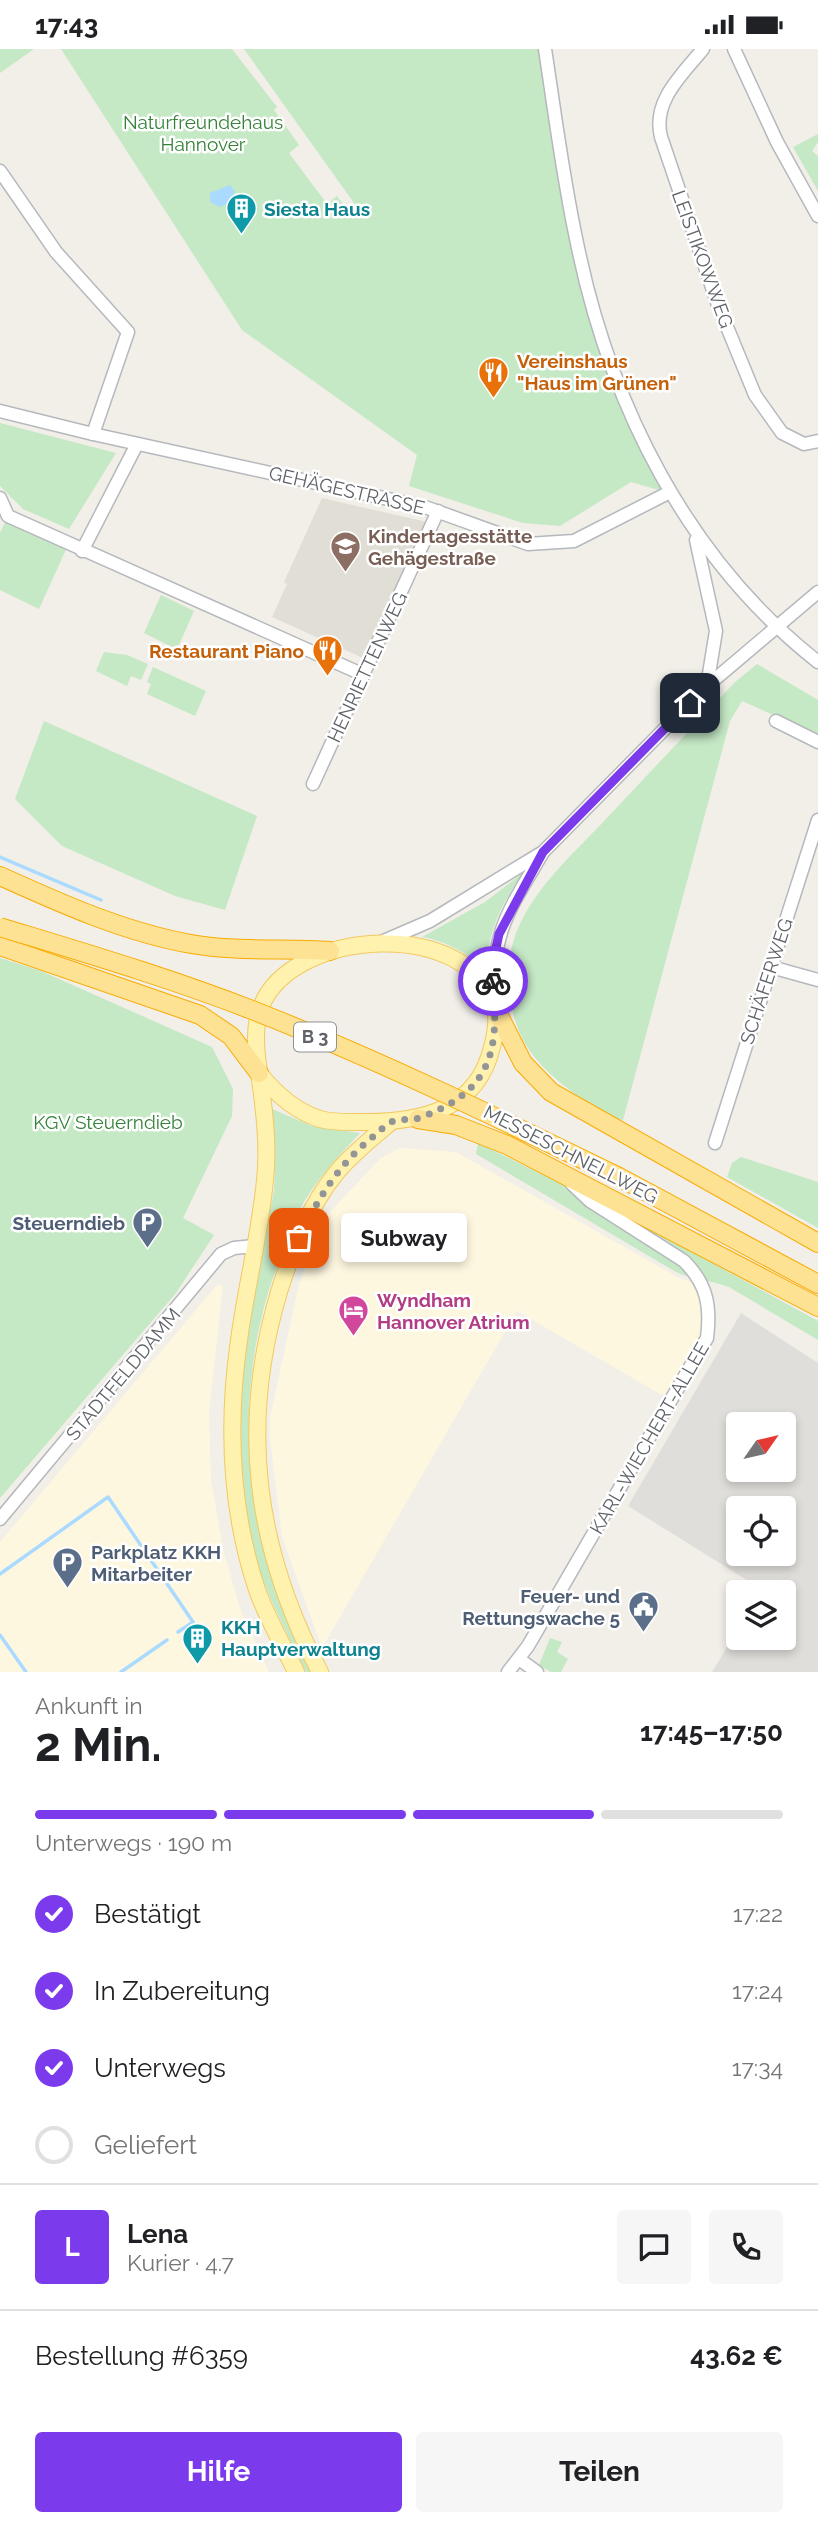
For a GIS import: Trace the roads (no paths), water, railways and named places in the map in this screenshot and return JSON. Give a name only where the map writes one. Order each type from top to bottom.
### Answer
[{"type":"highway","points":[[0,876],[102,920],[140,932],[225,947],[330,951]]},
{"type":"highway","name":"MESSESCHNELLWEG","points":[[0,927],[122,964],[251,1010],[466,1103],[619,1177],[818,1284]]},
{"type":"highway","points":[[0,946],[200,1015],[231,1036],[259,1073]]},
{"type":"highway","points":[[496,1010],[523,1063],[551,1092],[818,1243]]},
{"type":"highway","points":[[418,1119],[456,1125],[481,1133],[557,1169],[818,1307]]},
{"type":"main road","points":[[259,1073],[275,1092],[294,1107],[321,1119],[391,1122],[418,1119],[466,1096],[478,1082],[490,1058],[496,1010],[481,980],[461,961],[438,950],[414,944],[378,943],[330,951],[278,982],[261,1005],[255,1032],[259,1073],[266,1142],[265,1181],[233,1389],[235,1490],[243,1539],[258,1592],[296,1672]]},
{"type":"main road","points":[[320,1672],[280,1581],[259,1489],[256,1440],[262,1360],[284,1276],[310,1214],[347,1160],[391,1122]]},
{"type":"street","points":[[545,49],[577,244],[595,315],[617,382],[668,493],[694,533],[727,575],[776,625],[818,662]]},
{"type":"street","name":"LEISTIKOWWEG","points":[[703,49],[662,103],[658,117],[661,137],[713,293],[755,395],[782,433],[804,444],[818,441]]},
{"type":"street","points":[[734,49],[777,142],[818,216]]},
{"type":"street","points":[[0,171],[56,252],[128,333],[93,434]]},
{"type":"street","name":"GEHÄGESTRASSE","points":[[0,411],[137,445],[438,511],[528,544],[557,544],[595,532],[668,493]]},
{"type":"street","points":[[82,551],[137,445]]},
{"type":"street","points":[[0,498],[8,516],[364,675]]},
{"type":"street","name":"HENRIETTENWEG","points":[[313,784],[438,511]]},
{"type":"street","points":[[694,533],[716,631],[707,686]]},
{"type":"street","points":[[378,943],[430,921],[543,852],[707,686],[818,592]]},
{"type":"street","points":[[776,721],[818,742]]},
{"type":"street","name":"SCHÄFERWEG","points":[[715,1143],[818,820]]},
{"type":"street","points":[[496,1010],[492,966],[499,934],[543,852]]},
{"type":"street","points":[[771,967],[818,980]]},
{"type":"street","name":"KARL-WIECHERT-ALLEE","points":[[508,1672],[519,1659],[707,1338],[709,1305],[703,1285],[684,1261],[590,1201],[557,1169]]},
{"type":"street","name":"STADTFELDDAMM","points":[[0,1519],[221,1254],[234,1248],[254,1246]]},
{"type":"street","points":[[519,1659],[537,1672]]},
{"type":"water","points":[[230,185],[235,192],[230,202],[220,207],[210,202],[210,193]]},
{"type":"waterway","points":[[0,857],[101,900]]},
{"type":"waterway","points":[[0,1574],[108,1497],[193,1622],[178,1632]]},
{"type":"waterway","points":[[0,1635],[26,1672]]},
{"type":"waterway","points":[[121,1672],[167,1640]]},
{"type":"place","name":"Siesta Haus","points":[[241,236]]},
{"type":"place","name":"Vereinshaus \"Haus im Grünen\"","points":[[494,399]]},
{"type":"place","name":"Kindertagesstätte Gehägestraße","points":[[345,574]]},
{"type":"place","name":"Restaurant Piano","points":[[327,678]]},
{"type":"place","name":"Subway","points":[[299,1238]]},
{"type":"place","name":"Steuerndieb","points":[[148,1250]]},
{"type":"place","name":"Wyndham Hannover Atrium","points":[[354,1338]]},
{"type":"place","name":"Parkplatz KKH Mitarbeiter","points":[[68,1590]]},
{"type":"place","name":"Feuer- und Rettungswache 5","points":[[643,1634]]},
{"type":"place","name":"KKH Hauptverwaltung","points":[[198,1665]]},
{"type":"park label","name":"Naturfreundehaus Hannover","points":[[203,133]]},
{"type":"park label","name":"KGV Steuerndieb","points":[[108,1122]]}]
